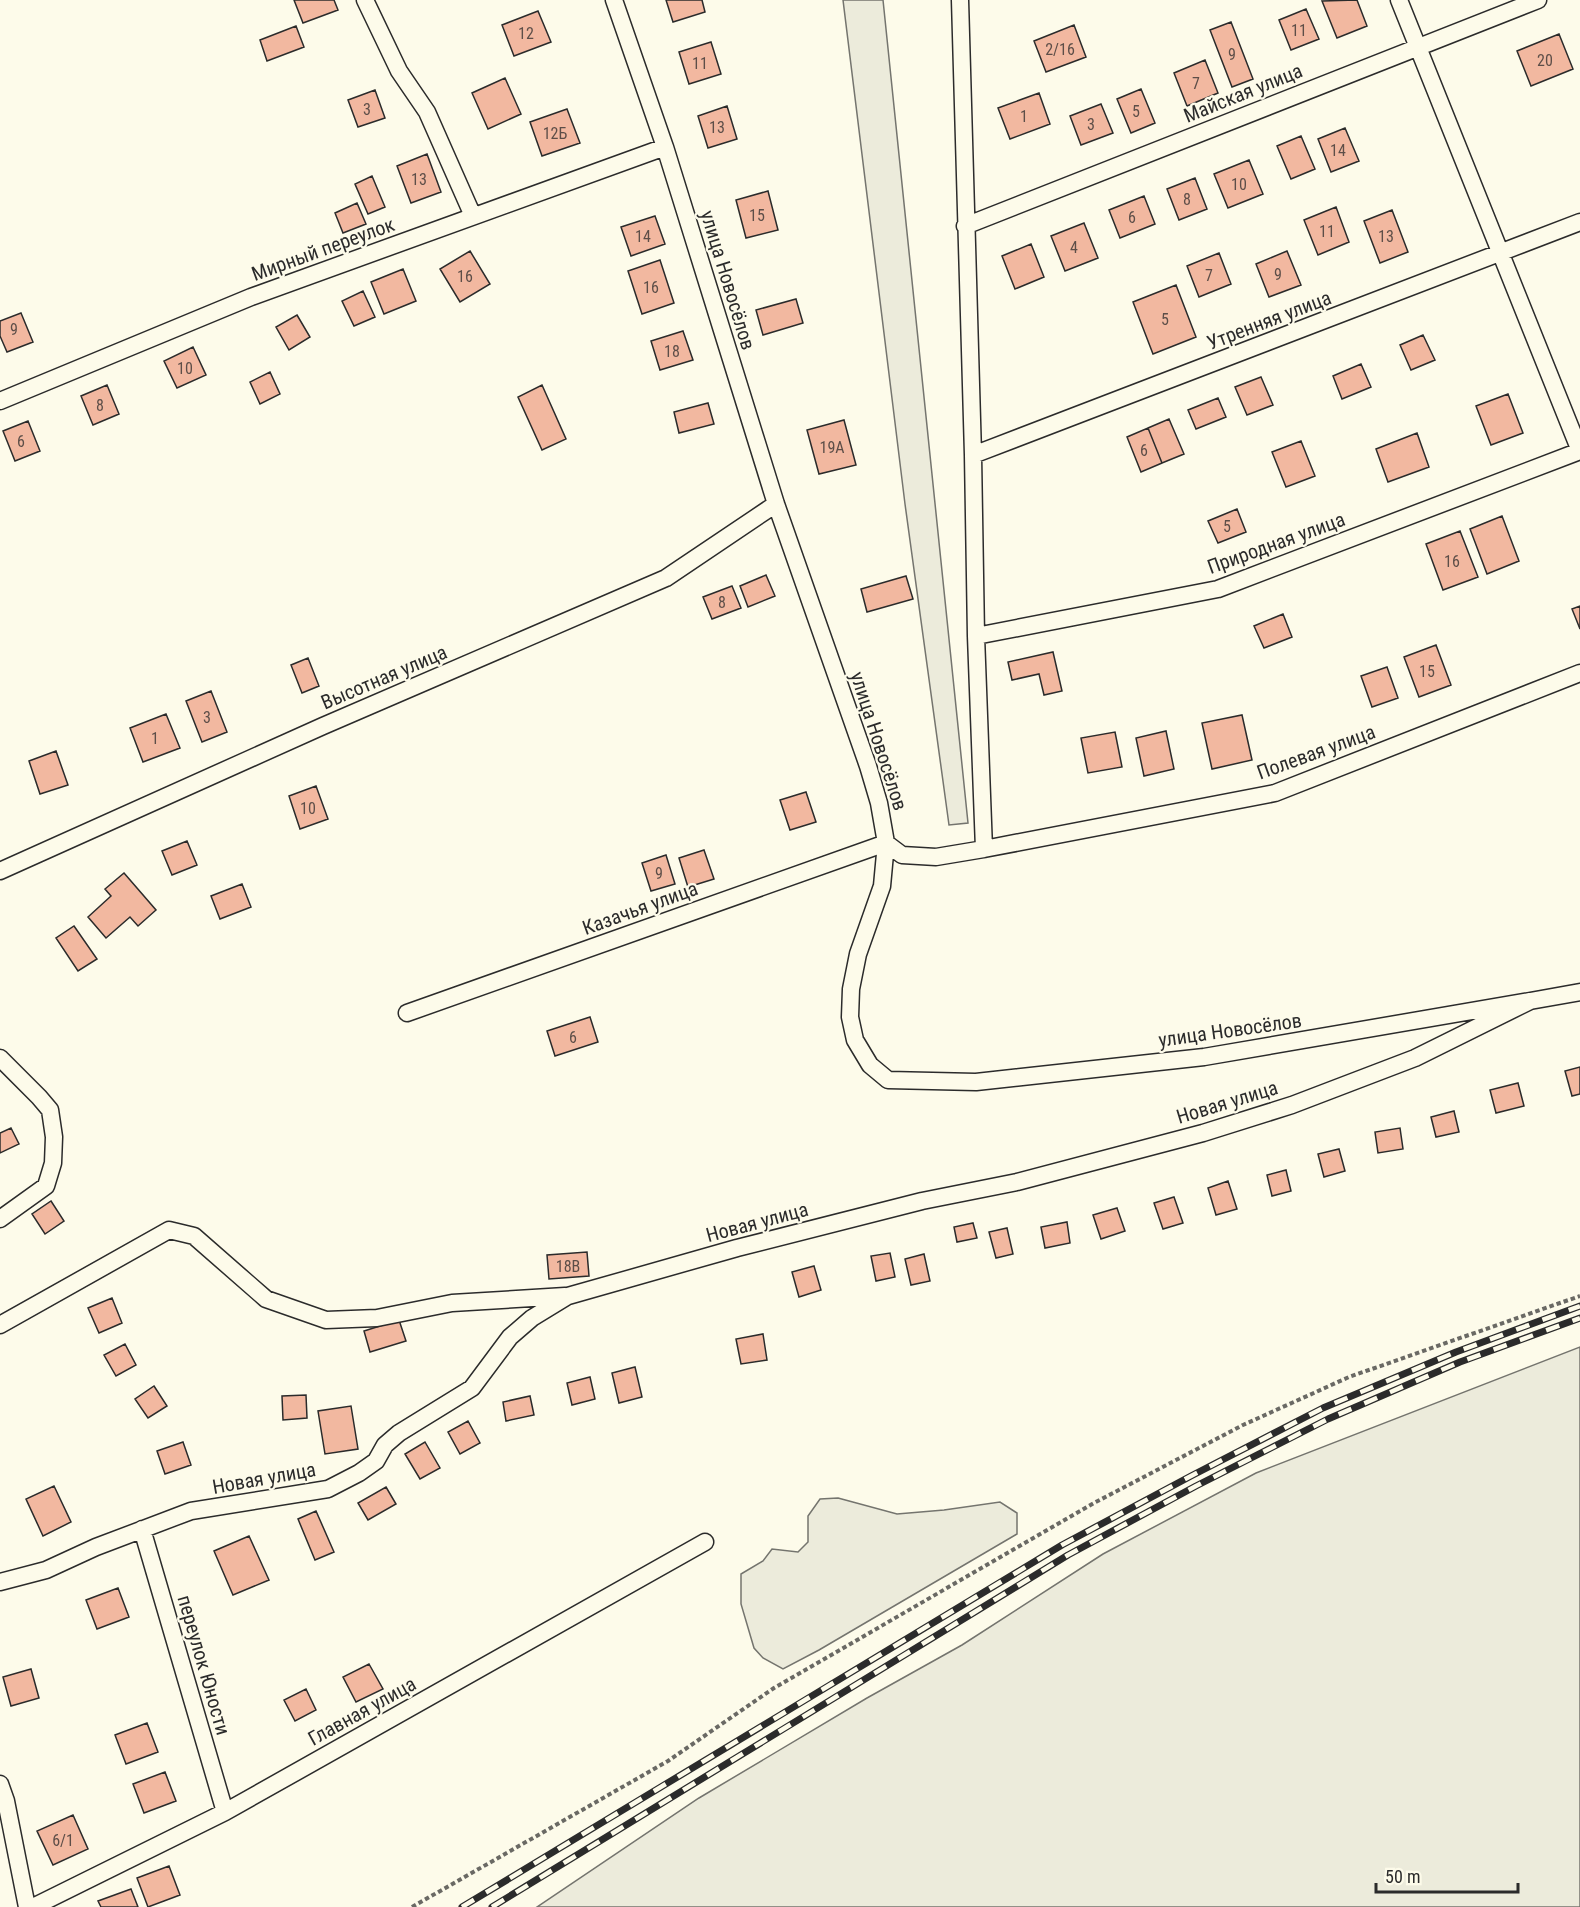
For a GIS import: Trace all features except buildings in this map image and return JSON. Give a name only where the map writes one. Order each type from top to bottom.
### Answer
[{"type":"street","points":[[365,0],[399,71],[427,112],[473,216]]},
{"type":"street","name":"улица Новосёлов","points":[[614,0],[664,147],[776,504],[879,803],[886,843],[882,886],[858,954],[851,989],[850,1017],[855,1040],[870,1065],[888,1080],[976,1082],[1204,1057],[1530,1001]]},
{"type":"street","points":[[960,0],[976,636],[984,849]]},
{"type":"street","points":[[1399,0],[1580,451]]},
{"type":"street","name":"Майская улица","points":[[965,226],[1538,0]]},
{"type":"street","name":"Мирный переулок","points":[[0,401],[242,301],[664,147]]},
{"type":"street","name":"Утренняя улица","points":[[973,455],[1580,222]]},
{"type":"street","name":"Природная улица","points":[[976,636],[1218,589],[1580,451]]},
{"type":"street","name":"Высотная улица","points":[[0,871],[322,726],[666,578],[776,504]]},
{"type":"street","name":"Полевая улица","points":[[886,843],[902,855],[936,857],[1275,793],[1580,673]]},
{"type":"street","name":"Казачья улица","points":[[408,1013],[886,843]]},
{"type":"street","name":"Новая улица","points":[[0,1582],[46,1570],[96,1547],[191,1511],[327,1489],[359,1473],[376,1461],[386,1445],[399,1433],[472,1388],[510,1337],[532,1318],[568,1296],[737,1248],[922,1201],[1017,1182],[1203,1133],[1292,1105],[1415,1058],[1530,1001],[1580,992]]},
{"type":"street","points":[[0,1058],[50,1110],[54,1137],[53,1163],[46,1186],[0,1219]]},
{"type":"street","points":[[0,1325],[169,1230],[194,1236],[266,1299],[326,1320],[376,1318],[452,1303],[568,1296]]},
{"type":"street","name":"переулок Юности","points":[[142,1529],[225,1812]]},
{"type":"street","name":"Главная улица","points":[[33,1907],[225,1812],[705,1542]]},
{"type":"street","points":[[0,1784],[6,1801],[27,1907]]},
{"type":"path","points":[[412,1907],[668,1761],[774,1688],[1094,1503],[1243,1425],[1349,1377],[1580,1296]]},
{"type":"shaded area","points":[[843,0],[883,0],[968,823],[949,825],[905,504]]},
{"type":"shaded area","points":[[1580,1347],[1580,1907],[537,1907],[699,1798],[867,1698],[962,1645],[1103,1554],[1256,1473]]},
{"type":"shaded area","points":[[838,1498],[897,1514],[1000,1502],[1017,1513],[1017,1534],[783,1669],[763,1658],[754,1648],[741,1604],[741,1574],[763,1561],[772,1549],[798,1552],[808,1542],[808,1516],[820,1499]]},
{"type":"railway","points":[[462,1907],[1062,1545],[1323,1408],[1456,1352],[1580,1306]]},
{"type":"railway","points":[[492,1907],[1068,1555],[1196,1486],[1328,1419],[1460,1362],[1580,1318]]}]
